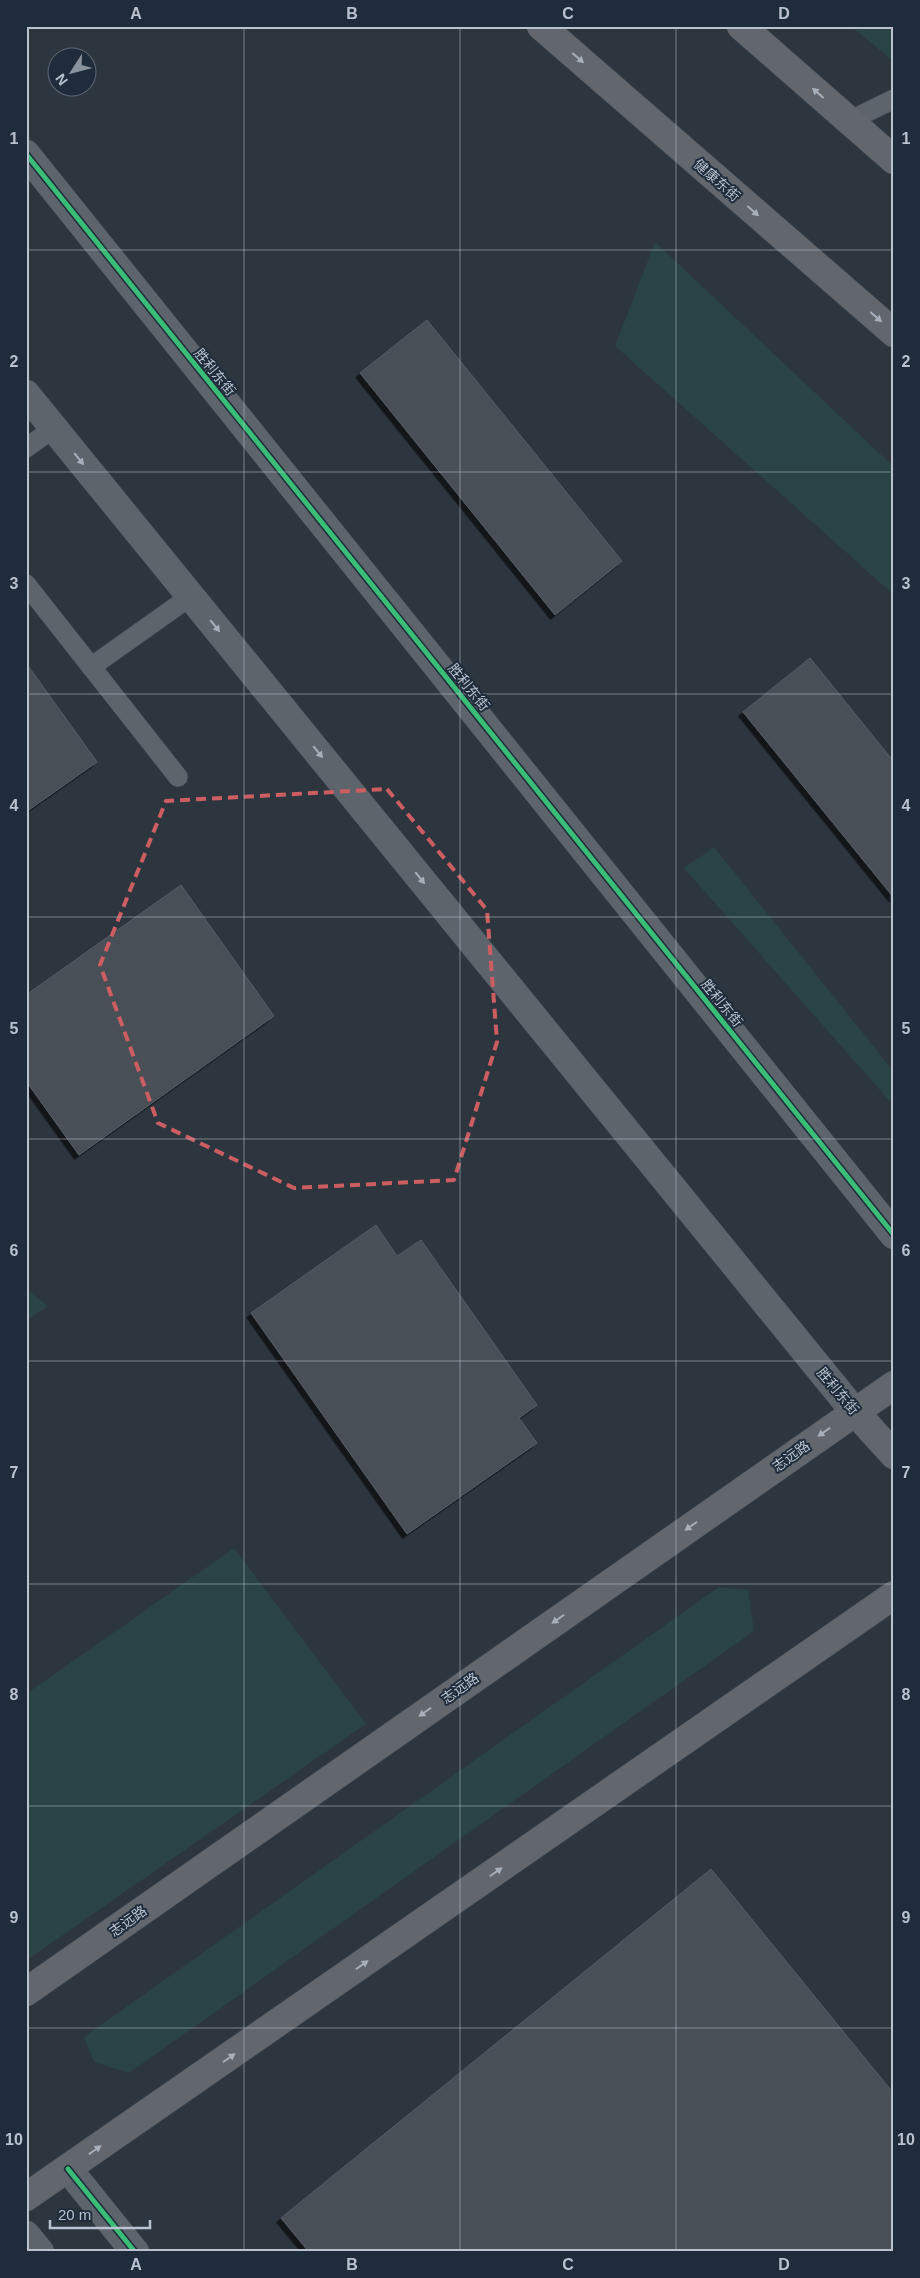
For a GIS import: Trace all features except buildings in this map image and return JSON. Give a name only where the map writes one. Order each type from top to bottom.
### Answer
[{"type":"main road","name":"健康东街","points":[[541,26],[894,333]]},
{"type":"main road","points":[[741,26],[894,160]]},
{"type":"main road","name":"志远路","points":[[26,1992],[894,1385]]},
{"type":"main road","name":"胜利东街","points":[[854,1412],[894,1455]]},
{"type":"main road","points":[[26,2197],[894,1595]]},
{"type":"street","name":"胜利东街","points":[[26,154],[894,1235]]},
{"type":"street","name":"胜利东街","points":[[26,394],[854,1412]]},
{"type":"street","points":[[68,2169],[135,2252]]},
{"type":"street","points":[[26,2234],[40,2252]]},
{"type":"lane","points":[[850,121],[894,99]]},
{"type":"lane","points":[[26,448],[54,428]]},
{"type":"lane","points":[[26,584],[178,777]]},
{"type":"lane","points":[[91,667],[191,596]]},
{"type":"highlighted area","points":[[387,789],[487,910],[497,1042],[454,1180],[294,1188],[158,1123],[100,965],[166,801]]},
{"type":"green space","points":[[851,26],[894,26],[894,62]]},
{"type":"green space","points":[[655,242],[894,467],[894,595],[615,346]]},
{"type":"green space","points":[[714,847],[894,1072],[894,1106],[684,868]]},
{"type":"green space","points":[[26,1289],[48,1306],[26,1321]]},
{"type":"green space","points":[[234,1548],[366,1724],[27,1960],[26,1694]]},
{"type":"green space","points":[[719,1587],[748,1590],[754,1631],[129,2073],[94,2062],[84,2037]]},
{"type":"cycle path","points":[[26,154],[894,1235]]},
{"type":"cycle path","points":[[68,2169],[135,2252]]}]
